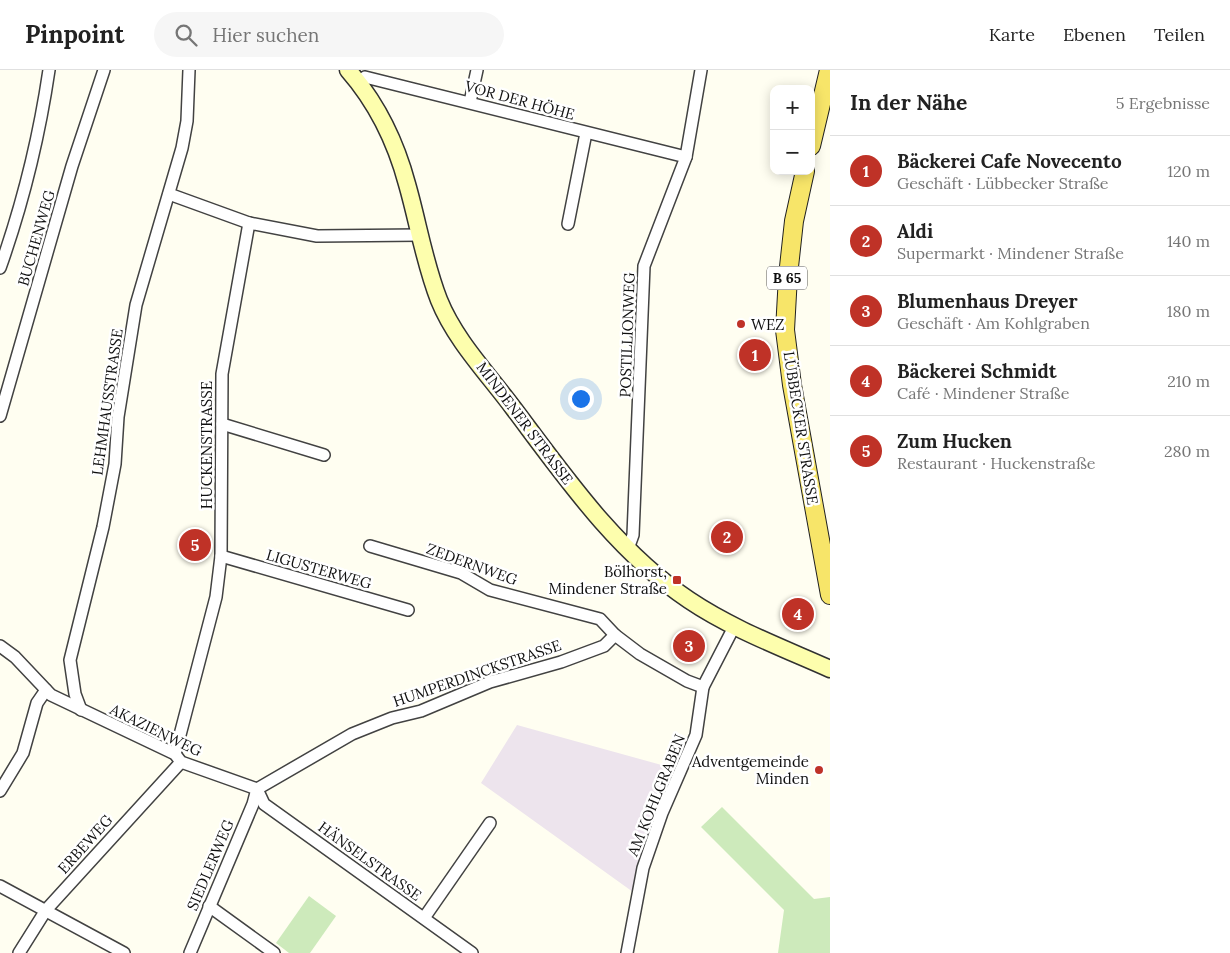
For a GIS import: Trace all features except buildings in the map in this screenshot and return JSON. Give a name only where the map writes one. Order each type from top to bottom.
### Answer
[{"type":"main road","points":[[815,130],[829,70]]},
{"type":"main road","name":"LÜBBECKER STRASSE","points":[[804,175],[794,221],[785,330],[792,385],[830,595]]},
{"type":"street","points":[[0,268],[21,204],[40,126],[49,70]]},
{"type":"street","name":"BUCHENWEG","points":[[0,416],[72,166],[104,70]]},
{"type":"street","name":"LEHMHAUSSTRASSE","points":[[81,710],[75,694],[70,660],[103,527],[115,464],[118,417],[136,305],[169,194],[187,121],[189,70]]},
{"type":"street","points":[[470,102],[477,70]]},
{"type":"street","name":"POSTILLIONWEG","points":[[628,549],[633,536],[644,266],[686,157],[702,70]]},
{"type":"street","name":"VOR DER HÖHE","points":[[354,76],[470,102],[686,157]]},
{"type":"street","name":"MINDENER STRASSE","points":[[354,76],[392,141],[407,182],[436,292],[445,314],[457,333],[554,463],[628,549],[671,588],[691,602],[735,625],[830,669]]},
{"type":"street","name":"VOR DER HÖHE","points":[[568,224],[586,133]]},
{"type":"street","points":[[169,194],[250,223],[317,236],[420,235]]},
{"type":"street","name":"HUCKENSTRASSE","points":[[178,758],[216,597],[221,556],[222,374],[250,223]]},
{"type":"street","points":[[222,424],[324,454]]},
{"type":"street","name":"ZEDERNWEG","points":[[370,546],[461,573],[490,590],[600,619],[615,635]]},
{"type":"street","name":"LIGUSTERWEG","points":[[221,556],[408,610]]},
{"type":"street","name":"AM KOHLGRABEN","points":[[627,953],[643,868],[662,813],[696,735],[703,687],[735,625]]},
{"type":"street","points":[[615,635],[647,659],[687,681],[703,687]]},
{"type":"street","name":"HUMPERDINCKSTRASSE","points":[[257,789],[352,734],[392,718],[421,710],[490,682],[561,662],[604,646],[615,635]]},
{"type":"street","name":"AKAZIENWEG","points":[[0,646],[15,658],[46,690],[81,710],[178,758],[257,789]]},
{"type":"street","points":[[0,791],[23,753],[37,704],[46,690]]},
{"type":"street","name":"ERBEWEG","points":[[20,953],[46,910],[178,758]]},
{"type":"street","name":"SIEDLERWEG","points":[[190,953],[253,804],[257,789]]},
{"type":"street","name":"HÄNSELSTRASSE","points":[[257,789],[264,804],[472,953]]},
{"type":"street","points":[[424,918],[490,823]]},
{"type":"street","points":[[0,886],[124,953]]},
{"type":"street","points":[[209,906],[274,953]]},
{"type":"shaded area","points":[[517,725],[676,769],[650,826],[633,892],[481,783]]},
{"type":"green space","points":[[722,807],[814,899],[830,897],[830,953],[778,953],[784,910],[701,827]]},
{"type":"green space","points":[[309,896],[336,916],[310,953],[289,953],[276,943]]},
{"type":"place","name":"WEZ","points":[[741,324]]},
{"type":"place","name":"Bäckerei Cafe Novecento","points":[[755,355]]},
{"type":"place","name":"Aldi","points":[[727,537]]},
{"type":"place","name":"Zum Hucken","points":[[195,545]]},
{"type":"place","name":"Bölhorst, Mindener Straße","points":[[677,580]]},
{"type":"place","name":"Bäckerei Schmidt","points":[[798,614]]},
{"type":"place","name":"Blumenhaus Dreyer","points":[[689,646]]},
{"type":"place","name":"Adventgemeinde Minden","points":[[819,770]]}]
